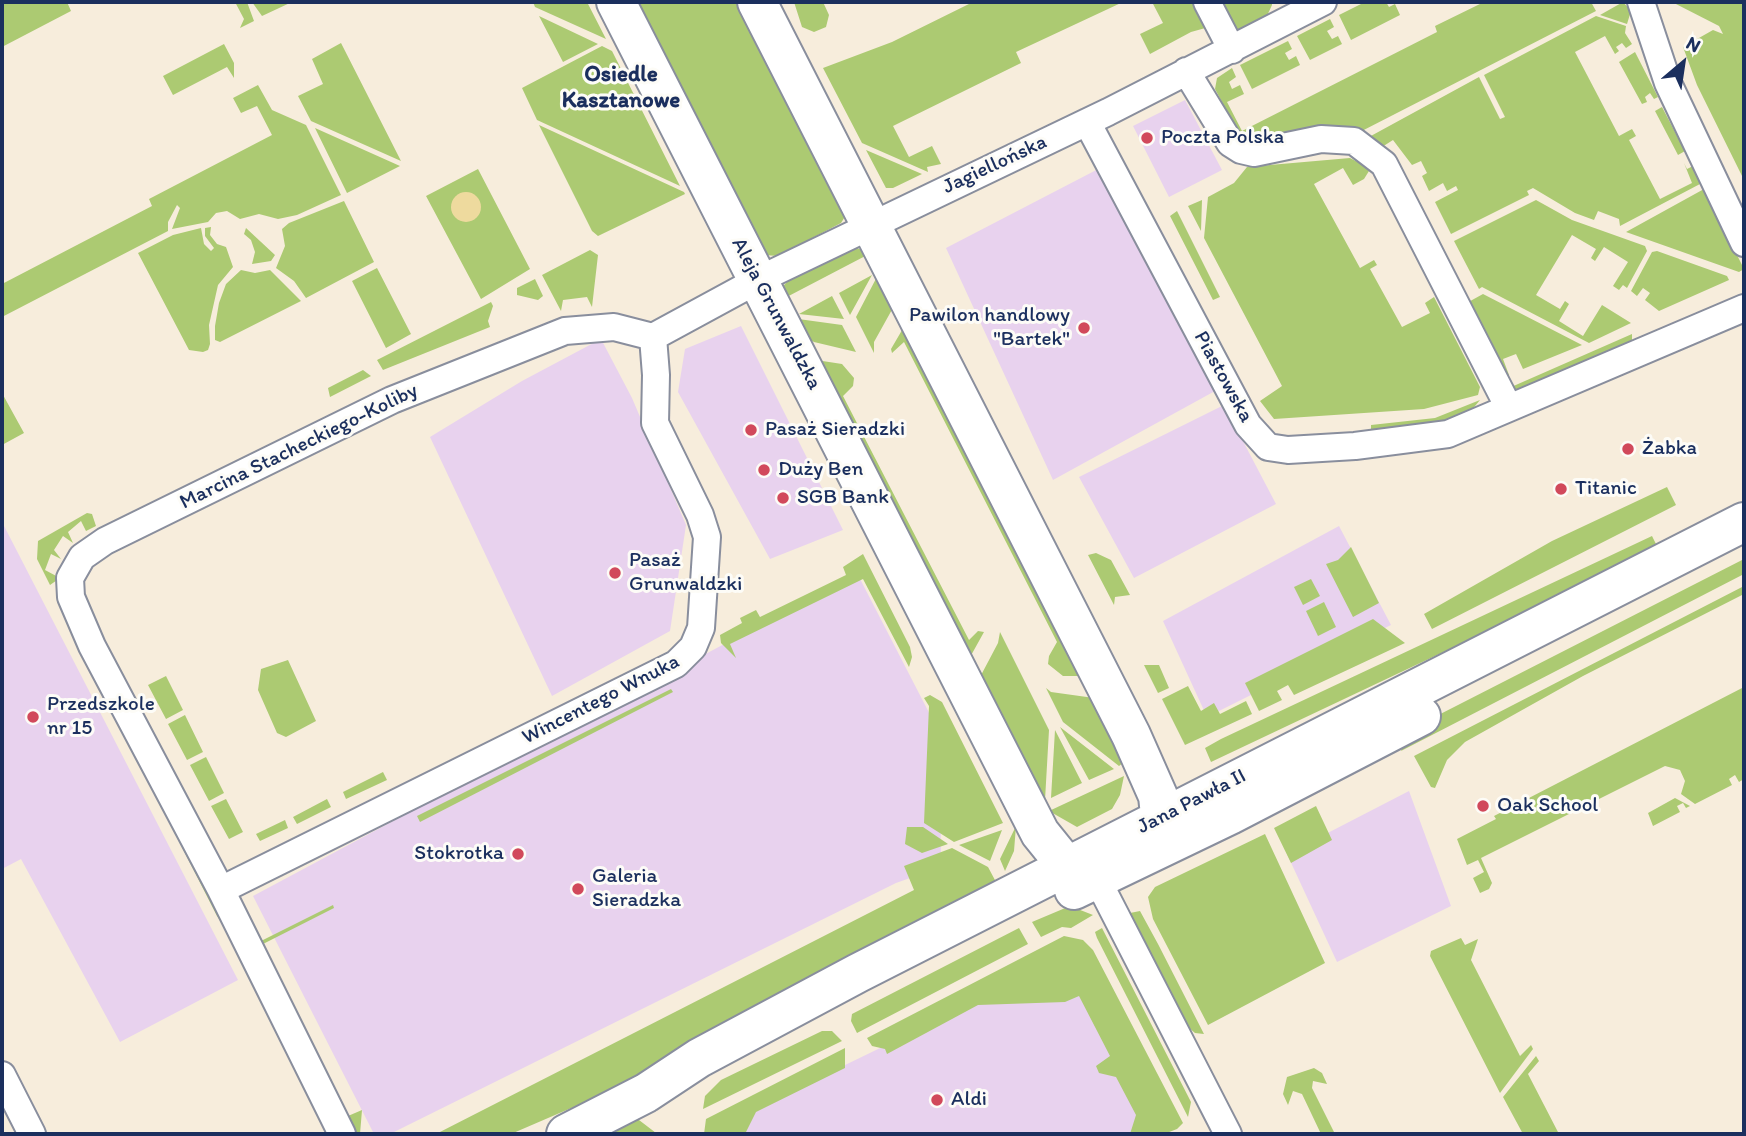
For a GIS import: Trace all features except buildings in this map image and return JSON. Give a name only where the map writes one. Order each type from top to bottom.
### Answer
[{"type":"main road","name":"Aleja Grunwaldzka","points":[[616,2],[782,322],[1030,813],[1050,848],[1083,873]]},
{"type":"main road","points":[[757,2],[1131,735],[1158,796],[1161,817],[1154,843],[1142,858]]},
{"type":"main road","name":"Jana Pawła II","points":[[646,1093],[684,1081],[821,1017],[1083,873],[1161,817],[1744,522]]},
{"type":"main road","name":"Jana Pawła II","points":[[566,1134],[646,1093],[699,1058],[986,907],[1083,873],[1142,858],[1744,549]]},
{"type":"main road","points":[[1131,735],[1158,764],[1182,776],[1198,776],[1276,760]]},
{"type":"main road","points":[[986,907],[1021,866],[1028,847],[1030,813]]},
{"type":"street","points":[[1207,2],[1232,50]]},
{"type":"street","name":"Jagiellońska","points":[[758,280],[1232,50],[1286,10],[1323,2]]},
{"type":"street","points":[[1641,2],[1668,83],[1744,243]]},
{"type":"street","points":[[1186,71],[1230,143],[1241,150],[1254,153],[1321,139],[1354,141],[1384,164],[1509,408]]},
{"type":"street","name":"Piastowska","points":[[1087,122],[1248,425],[1268,447],[1288,450],[1355,446],[1448,434],[1744,308]]},
{"type":"street","points":[[653,337],[758,280]]},
{"type":"street","name":"Marcina Stacheckiego-Koliby","points":[[342,1134],[221,890],[111,682],[71,597],[70,578],[82,557],[105,541],[392,400],[541,339],[587,327],[614,327],[653,337]]},
{"type":"street","name":"Wincentego Wnuka","points":[[221,890],[676,664],[693,648],[701,628],[707,537],[700,515],[654,423],[656,375],[653,337]]},
{"type":"street","points":[[1083,873],[1228,1134]]},
{"type":"street","points":[[2,1075],[32,1134]]},
{"type":"shaded area","points":[[1185,100],[1222,170],[1169,197],[1133,126]]},
{"type":"shaded area","name":"Pawilon handlowy \"Bartek\"","points":[[1104,166],[1215,391],[1053,480],[946,248]]},
{"type":"shaded area","name":"Pasaż Sieradzki","points":[[741,326],[843,530],[770,559],[678,392],[685,349]]},
{"type":"shaded area","points":[[601,339],[632,398],[686,525],[670,631],[552,696],[430,437],[522,381]]},
{"type":"shaded area","points":[[1224,405],[1276,504],[1134,578],[1079,477]]},
{"type":"shaded area","points":[[2,522],[238,980],[120,1042],[21,859],[2,869]]},
{"type":"shaded area","points":[[1339,526],[1391,625],[1207,717],[1163,621]]},
{"type":"shaded area","points":[[857,573],[940,734],[941,867],[896,883],[390,1134],[374,1134],[253,896]]},
{"type":"shaded area","points":[[1409,791],[1451,906],[1337,962],[1287,854]]},
{"type":"shaded area","points":[[1082,950],[1171,1134],[703,1134]]},
{"type":"green space","points":[[2,2],[67,2],[71,11],[2,47]]},
{"type":"green space","points":[[235,2],[247,2],[254,21],[240,28],[244,19]]},
{"type":"green space","points":[[252,2],[292,2],[262,16]]},
{"type":"green space","points":[[533,2],[587,2],[606,39],[535,7]]},
{"type":"green space","points":[[629,2],[744,2],[846,215],[841,223],[778,256],[764,255]]},
{"type":"green space","points":[[794,2],[823,2],[829,15],[826,27],[814,32],[802,27]]},
{"type":"green space","points":[[973,2],[1123,2],[1016,52],[1021,63],[893,126],[909,157],[932,146],[941,164],[927,167],[928,172],[862,143],[823,68],[892,42]]},
{"type":"green space","points":[[1152,2],[1197,2],[1209,27],[1191,32],[1150,54],[1140,34],[1163,23]]},
{"type":"green space","points":[[1216,2],[1272,2],[1272,5],[1266,18],[1238,30],[1228,23]]},
{"type":"green space","points":[[1365,2],[1386,2],[1389,7],[1395,4],[1400,15],[1351,40],[1339,15]]},
{"type":"green space","points":[[1484,2],[1591,2],[1596,11],[1354,135],[1255,146],[1255,139],[1247,139],[1238,132],[1215,89],[1217,78],[1232,68],[1236,77],[1229,82],[1232,89],[1240,85],[1244,94],[1227,102],[1242,131],[1437,32],[1435,26]]},
{"type":"green space","points":[[1623,2],[1631,11],[1627,24],[1600,15]]},
{"type":"green space","points":[[1672,2],[1744,2],[1744,180],[1697,85],[1683,47],[1713,30],[1723,34],[1719,26]]},
{"type":"green space","points":[[539,16],[598,44],[563,62]]},
{"type":"green space","points":[[1596,16],[1626,26],[1625,33],[1632,44],[1626,48],[1622,43],[1616,47],[1619,51],[1615,54],[1605,36],[1575,52],[1619,136],[1632,129],[1636,136],[1629,140],[1660,199],[1692,183],[1684,163],[1687,169],[1693,166],[1700,184],[1620,226],[1619,219],[1598,211],[1594,220],[1575,213],[1533,188],[1527,191],[1529,195],[1451,234],[1435,202],[1458,190],[1456,186],[1447,191],[1443,183],[1429,191],[1422,176],[1427,173],[1421,161],[1412,165],[1393,140],[1382,147],[1369,137],[1479,77],[1500,119],[1505,117],[1484,75]]},
{"type":"green space","points":[[1330,19],[1334,27],[1327,31],[1332,39],[1338,36],[1342,44],[1310,60],[1297,36]]},
{"type":"green space","points":[[1288,41],[1292,49],[1285,53],[1289,60],[1296,56],[1300,65],[1252,89],[1240,65]]},
{"type":"green space","points":[[341,43],[401,161],[311,121],[298,96],[323,84],[312,59]]},
{"type":"green space","points":[[224,44],[234,63],[234,78],[227,67],[173,95],[163,76]]},
{"type":"green space","points":[[602,46],[612,51],[680,186],[537,120],[522,88]]},
{"type":"green space","points":[[1635,52],[1658,97],[1654,99],[1650,93],[1645,97],[1647,102],[1642,104],[1619,62]]},
{"type":"green space","points":[[258,85],[272,110],[306,125],[341,195],[297,215],[278,219],[259,214],[240,219],[227,211],[216,213],[208,222],[172,229],[180,208],[177,205],[168,222],[168,231],[2,317],[2,284],[152,206],[149,199],[272,135],[257,106],[241,113],[233,98]]},
{"type":"green space","points":[[1662,107],[1685,151],[1678,155],[1655,111]]},
{"type":"green space","points":[[539,125],[685,194],[598,236],[592,231]]},
{"type":"green space","points":[[315,128],[400,166],[347,193]]},
{"type":"green space","points":[[866,150],[922,174],[893,188],[886,188]]},
{"type":"green space","points":[[1350,158],[1367,167],[1369,171],[1364,179],[1353,185],[1343,168],[1314,184],[1360,268],[1374,260],[1377,265],[1370,269],[1402,327],[1430,313],[1425,303],[1434,297],[1480,387],[1478,395],[1424,409],[1274,419],[1260,401],[1282,386],[1204,238],[1208,197],[1234,183],[1247,167]]},
{"type":"green space","points":[[478,169],[530,269],[481,299],[426,196]]},
{"type":"green space","points":[[1704,189],[1744,269],[1739,272],[1626,232]]},
{"type":"green space","points":[[1202,200],[1201,231],[1188,206]]},
{"type":"green space","points":[[1536,200],[1572,220],[1645,246],[1647,251],[1627,288],[1623,285],[1619,290],[1613,286],[1628,262],[1604,247],[1595,261],[1591,258],[1596,249],[1572,235],[1536,295],[1560,309],[1565,301],[1569,304],[1559,321],[1583,336],[1602,305],[1631,323],[1589,343],[1482,287],[1479,289],[1454,241]]},
{"type":"green space","points":[[344,201],[374,262],[306,298],[294,281],[276,268],[285,246],[282,229],[289,223]]},
{"type":"green space","points":[[1177,211],[1220,297],[1213,300],[1170,216]]},
{"type":"green space","points":[[211,227],[210,235],[217,244],[226,247],[233,267],[218,285],[209,325],[210,344],[208,350],[203,352],[189,350],[138,253],[173,235],[201,228],[204,244],[211,251],[214,248],[205,236],[205,228]]},
{"type":"green space","points":[[246,228],[275,255],[271,261],[252,264],[255,252],[251,240],[244,234]]},
{"type":"green space","points":[[854,247],[871,253],[781,300],[783,286],[790,279]]},
{"type":"green space","points":[[590,250],[598,255],[592,307],[587,297],[563,300],[561,311],[542,275]]},
{"type":"green space","points":[[1657,251],[1727,276],[1729,280],[1659,311],[1645,300],[1650,293],[1643,288],[1637,296],[1631,291],[1652,252]]},
{"type":"green space","points":[[377,268],[411,334],[386,348],[352,281]]},
{"type":"green space","points":[[241,270],[255,273],[270,270],[301,301],[220,342],[215,340],[219,303],[226,284]]},
{"type":"green space","points":[[880,271],[894,306],[874,342],[874,353],[856,317]]},
{"type":"green space","points":[[872,275],[850,315],[839,293]]},
{"type":"green space","points":[[535,279],[543,296],[538,300],[517,295],[517,288]]},
{"type":"green space","points":[[1483,294],[1582,345],[1523,369],[1516,354],[1503,359],[1509,375],[1500,379],[1463,305]]},
{"type":"green space","points":[[832,296],[844,319],[799,314]]},
{"type":"green space","points":[[491,302],[493,306],[488,321],[490,327],[383,370],[377,360]]},
{"type":"green space","points":[[791,318],[842,325],[856,352],[814,342],[804,336]]},
{"type":"green space","points":[[905,325],[1085,676],[1063,676],[1048,664],[1049,656],[1057,642],[904,342],[892,353],[891,349]]},
{"type":"green space","points":[[1632,334],[1632,341],[1627,347],[1519,390],[1509,388]]},
{"type":"green space","points":[[816,360],[842,364],[854,378],[853,386],[843,396],[969,640],[978,631],[984,632],[969,659]]},
{"type":"green space","points":[[363,370],[371,376],[330,397],[328,388]]},
{"type":"green space","points":[[2,393],[24,433],[2,445]]},
{"type":"green space","points":[[1480,400],[1465,418],[1371,433],[1371,425],[1435,418]]},
{"type":"green space","points":[[1667,487],[1676,505],[1432,629],[1424,614],[1552,541]]},
{"type":"green space","points":[[87,513],[92,514],[96,526],[86,531],[81,521],[68,532],[73,543],[63,536],[54,550],[61,559],[51,554],[45,570],[60,578],[50,585],[37,559],[38,541]]},
{"type":"green space","points":[[1652,536],[1659,550],[1211,762],[1205,748],[1221,739]]},
{"type":"green space","points":[[1351,547],[1379,603],[1353,617],[1326,564],[1338,560]]},
{"type":"green space","points":[[1096,553],[1111,560],[1130,595],[1115,597],[1114,605],[1088,555]]},
{"type":"green space","points":[[863,554],[910,647],[912,657],[909,667],[863,579],[730,644],[736,658],[721,643],[720,635],[742,623],[740,618],[756,610],[760,617],[846,575],[843,567]]},
{"type":"green space","points":[[1744,559],[1744,574],[1401,751],[1411,729]]},
{"type":"green space","points":[[1311,579],[1320,596],[1303,605],[1294,587]]},
{"type":"green space","points":[[1744,586],[1744,594],[1583,676],[1465,742],[1447,760],[1435,788],[1431,787],[1414,756]]},
{"type":"green space","points":[[1324,602],[1336,627],[1318,636],[1306,611]]},
{"type":"green space","points":[[1373,619],[1405,643],[1294,695],[1288,685],[1277,691],[1282,700],[1259,711],[1245,683]]},
{"type":"green space","points":[[1000,632],[1049,730],[1045,800],[1041,802],[979,679],[998,643]]},
{"type":"green space","points":[[83,653],[98,680],[228,932],[217,916]]},
{"type":"green space","points":[[288,660],[316,721],[286,737],[277,733],[258,690],[261,669]]},
{"type":"green space","points":[[1144,665],[1159,665],[1169,688],[1158,693]]},
{"type":"green space","points":[[166,676],[183,710],[166,719],[148,685]]},
{"type":"green space","points":[[1188,686],[1201,711],[1214,703],[1220,714],[1246,701],[1252,714],[1185,745],[1162,699]]},
{"type":"green space","points":[[1744,687],[1744,779],[1739,782],[1735,775],[1729,779],[1732,785],[1695,804],[1681,794],[1685,781],[1680,770],[1665,766],[1481,858],[1492,883],[1489,889],[1480,893],[1473,878],[1484,872],[1478,860],[1467,865],[1457,839],[1496,819],[1494,816]]},
{"type":"green space","points":[[1046,688],[1051,692],[1094,698],[1123,763],[1119,766],[1063,722]]},
{"type":"green space","points":[[671,689],[673,692],[420,822],[417,816]]},
{"type":"green space","points":[[930,695],[942,702],[1003,823],[954,842],[924,823],[929,706],[924,698]]},
{"type":"green space","points":[[185,715],[203,752],[187,760],[168,724]]},
{"type":"green space","points":[[1060,727],[1114,769],[1089,780]]},
{"type":"green space","points":[[1055,730],[1082,783],[1051,798]]},
{"type":"green space","points":[[206,757],[224,793],[209,801],[190,765]]},
{"type":"green space","points":[[383,772],[387,780],[346,799],[343,792]]},
{"type":"green space","points":[[1124,776],[1120,795],[1112,809],[1077,827],[1049,811]]},
{"type":"green space","points":[[1675,798],[1690,806],[1686,808],[1683,803],[1677,806],[1680,812],[1653,826],[1648,813]]},
{"type":"green space","points":[[226,799],[243,832],[229,839],[211,806]]},
{"type":"green space","points":[[327,799],[331,807],[297,824],[293,817]]},
{"type":"green space","points":[[1316,806],[1332,840],[1291,863],[1274,828]]},
{"type":"green space","points":[[285,820],[288,828],[260,841],[256,834]]},
{"type":"green space","points":[[1016,826],[1014,851],[1005,871],[1000,859]]},
{"type":"green space","points":[[907,827],[923,827],[948,844],[922,853],[905,844]]},
{"type":"green space","points":[[1002,830],[990,861],[959,845]]},
{"type":"green space","points":[[1265,834],[1325,963],[1208,1025],[1153,919],[1148,897],[1155,887]]},
{"type":"green space","points":[[952,848],[988,867],[996,882],[613,1090],[511,1134],[436,1134],[914,890],[904,866]]},
{"type":"green space","points":[[333,905],[334,908],[263,944],[348,1116],[362,1110],[360,1134],[354,1134],[259,942]]},
{"type":"green space","points":[[1070,906],[1093,915],[1071,928],[1062,927],[1041,937],[1032,922]]},
{"type":"green space","points":[[1140,911],[1204,1034],[1195,1033],[1188,1027],[1130,913]]},
{"type":"green space","points":[[1019,928],[1028,944],[857,1033],[851,1021],[852,1014]]},
{"type":"green space","points":[[1102,928],[1191,1102],[1188,1117],[1097,938],[1095,932]]},
{"type":"green space","points":[[1064,936],[1083,940],[1093,950],[1183,1123],[1177,1129],[1164,1134],[1130,1134],[1136,1115],[1116,1077],[1099,1073],[1096,1066],[1110,1056],[1079,996],[1065,1002],[978,1005],[887,1054],[885,1049],[872,1046],[867,1038]]},
{"type":"green space","points":[[1461,938],[1465,945],[1478,939],[1471,960],[1520,1056],[1531,1045],[1533,1049],[1500,1093],[1430,956],[1431,951]]},
{"type":"green space","points":[[822,1031],[832,1031],[842,1041],[703,1109],[705,1096],[721,1080]]},
{"type":"green space","points":[[845,1048],[845,1068],[756,1112],[745,1134],[704,1134],[706,1119]]},
{"type":"green space","points":[[1536,1056],[1539,1061],[1528,1074],[1559,1134],[1523,1134],[1503,1097]]},
{"type":"green space","points":[[1314,1068],[1322,1073],[1327,1084],[1313,1081],[1312,1088],[1335,1134],[1321,1134],[1302,1094],[1293,1091],[1288,1105],[1283,1094],[1287,1077]]},
{"type":"green space","points":[[629,1119],[639,1120],[656,1133],[591,1134]]},
{"type":"sand","points":[[466,192],[477,196],[481,207],[477,218],[466,222],[455,218],[451,207],[455,196]]},
{"type":"place","name":"Poczta Polska","points":[[1147,138]]},
{"type":"place","name":"Pawilon handlowy \"Bartek\"","points":[[1084,328]]},
{"type":"place","name":"Pasaż Sieradzki","points":[[751,430]]},
{"type":"place","name":"Żabka","points":[[1628,449]]},
{"type":"place","name":"Duży Ben","points":[[764,470]]},
{"type":"place","name":"Titanic","points":[[1561,489]]},
{"type":"place","name":"SGB Bank","points":[[783,498]]},
{"type":"place","name":"Pasaż Grunwaldzki","points":[[615,573]]},
{"type":"place","name":"Przedszkole nr 15","points":[[33,717]]},
{"type":"place","name":"Oak School","points":[[1483,806]]},
{"type":"place","name":"Stokrotka","points":[[518,854]]},
{"type":"place","name":"Galeria Sieradzka","points":[[578,889]]},
{"type":"place","name":"Aldi","points":[[937,1100]]},
{"type":"district","name":"Osiedle Kasztanowe","points":[[621,88]]}]
